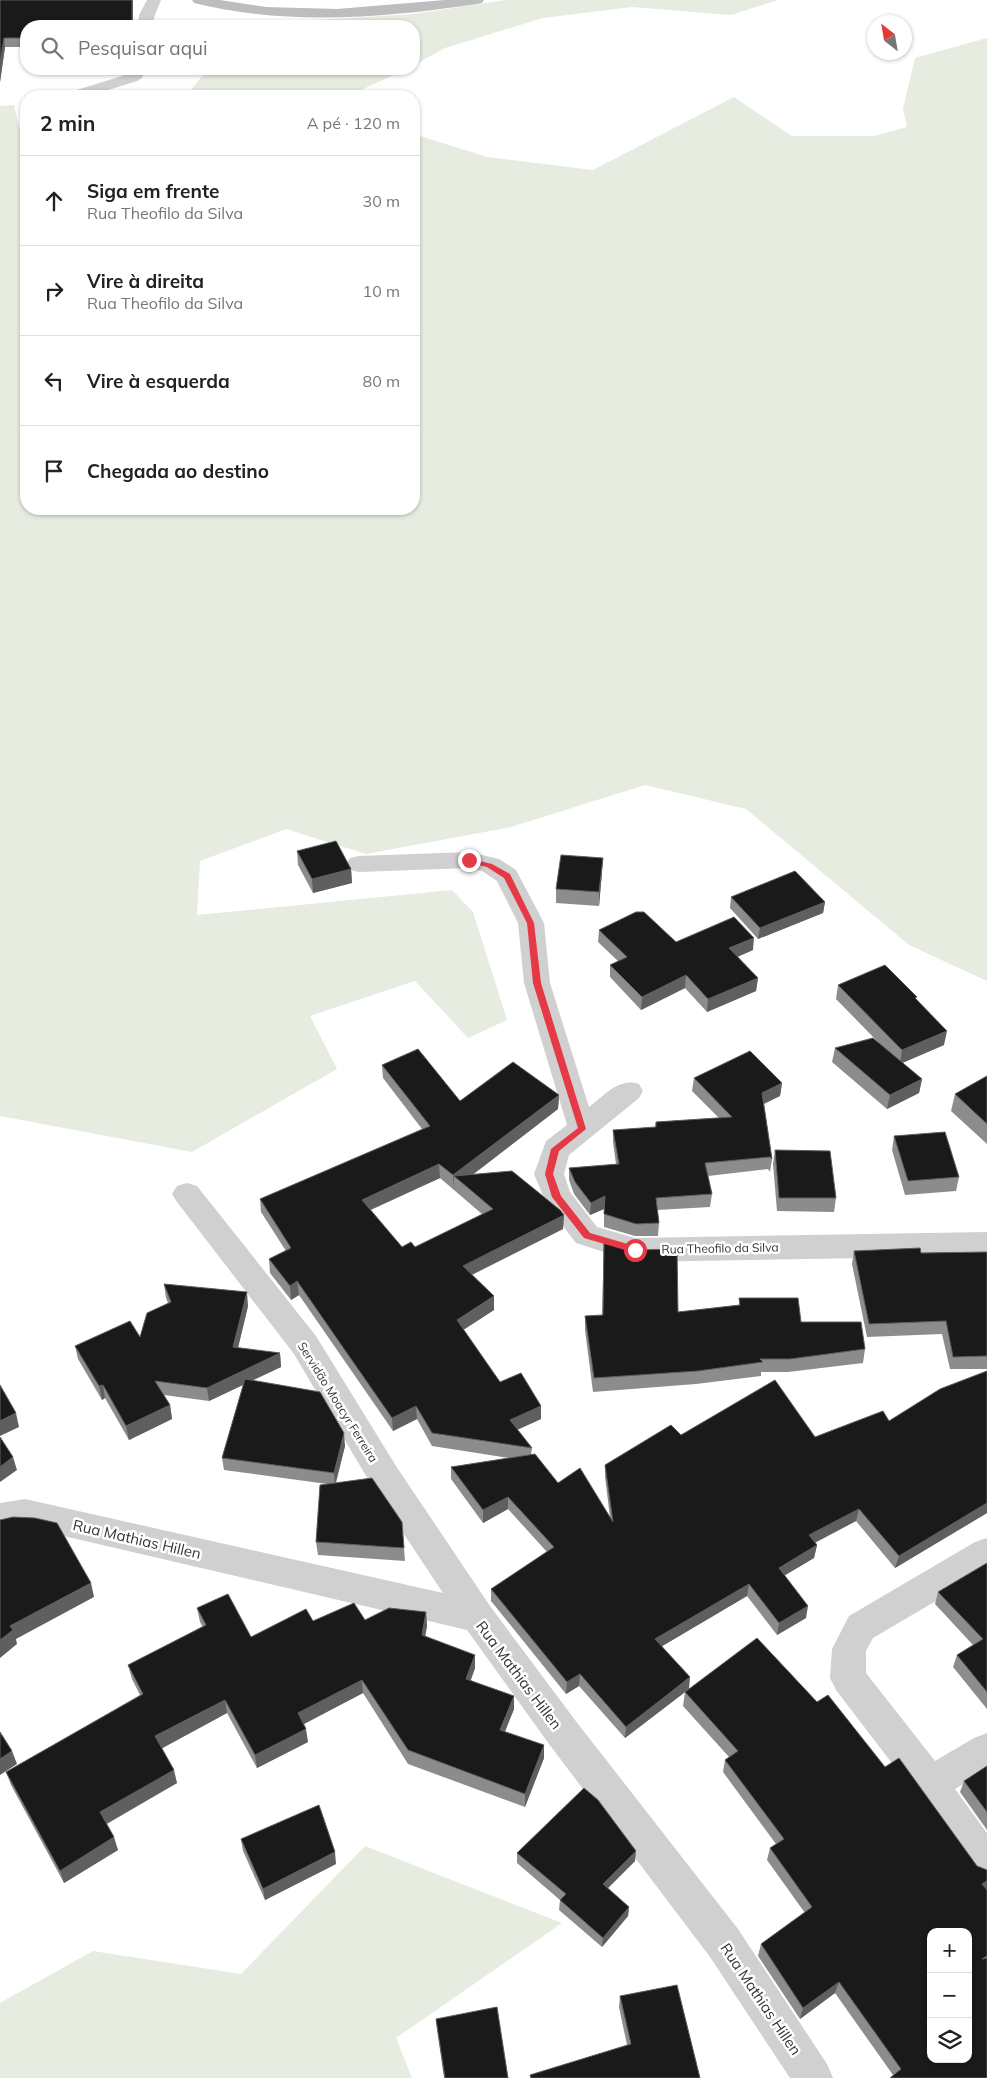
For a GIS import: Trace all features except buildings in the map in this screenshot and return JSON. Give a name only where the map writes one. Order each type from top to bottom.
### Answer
[{"type":"street","points":[[146,20],[154,0]]},
{"type":"street","points":[[199,0],[252,10],[323,13],[396,9],[477,0]]},
{"type":"street","points":[[93,90],[136,75]]},
{"type":"street","points":[[359,864],[469,860],[490,865],[507,876],[531,923],[537,983],[582,1129]]},
{"type":"street","name":"Rua Theofilo da Silva","points":[[629,1092],[556,1149],[549,1174],[557,1197],[587,1236],[635,1250],[987,1244]]},
{"type":"street","name":"Servidão Moacyr Ferreira","points":[[187,1194],[304,1345],[384,1476],[478,1618]]},
{"type":"street","name":"Rua Mathias Hillen","points":[[0,1518],[25,1513],[478,1618],[562,1732],[724,1942],[813,2078]]},
{"type":"street","points":[[987,1553],[860,1627],[849,1649],[848,1678],[930,1784],[987,1864]]},
{"type":"street","points":[[930,1784],[987,1750]]},
{"type":"shaded area","points":[[506,0],[778,0],[731,15],[632,7],[543,18],[445,48],[420,62],[420,20],[316,20],[413,14]]},
{"type":"shaded area","points":[[987,38],[987,981],[909,945],[746,809],[645,785],[511,827],[366,854],[286,829],[200,861],[197,915],[452,890],[473,912],[507,1020],[468,1038],[415,981],[310,1016],[337,1069],[192,1152],[0,1116],[0,106],[14,105],[20,130],[20,515],[420,515],[420,136],[487,157],[593,170],[734,97],[792,136],[874,136],[907,127],[903,109],[915,58]]},
{"type":"shaded area","points":[[203,75],[394,75],[361,90],[191,90]]},
{"type":"shaded area","points":[[365,1846],[562,1923],[396,2038],[412,2078],[0,2078],[0,2003],[93,1951],[241,1974]]},
{"type":"route","points":[[469,860],[490,865],[507,876],[531,923],[537,983],[582,1129],[556,1149],[549,1174],[557,1197],[587,1236],[635,1250]]}]
